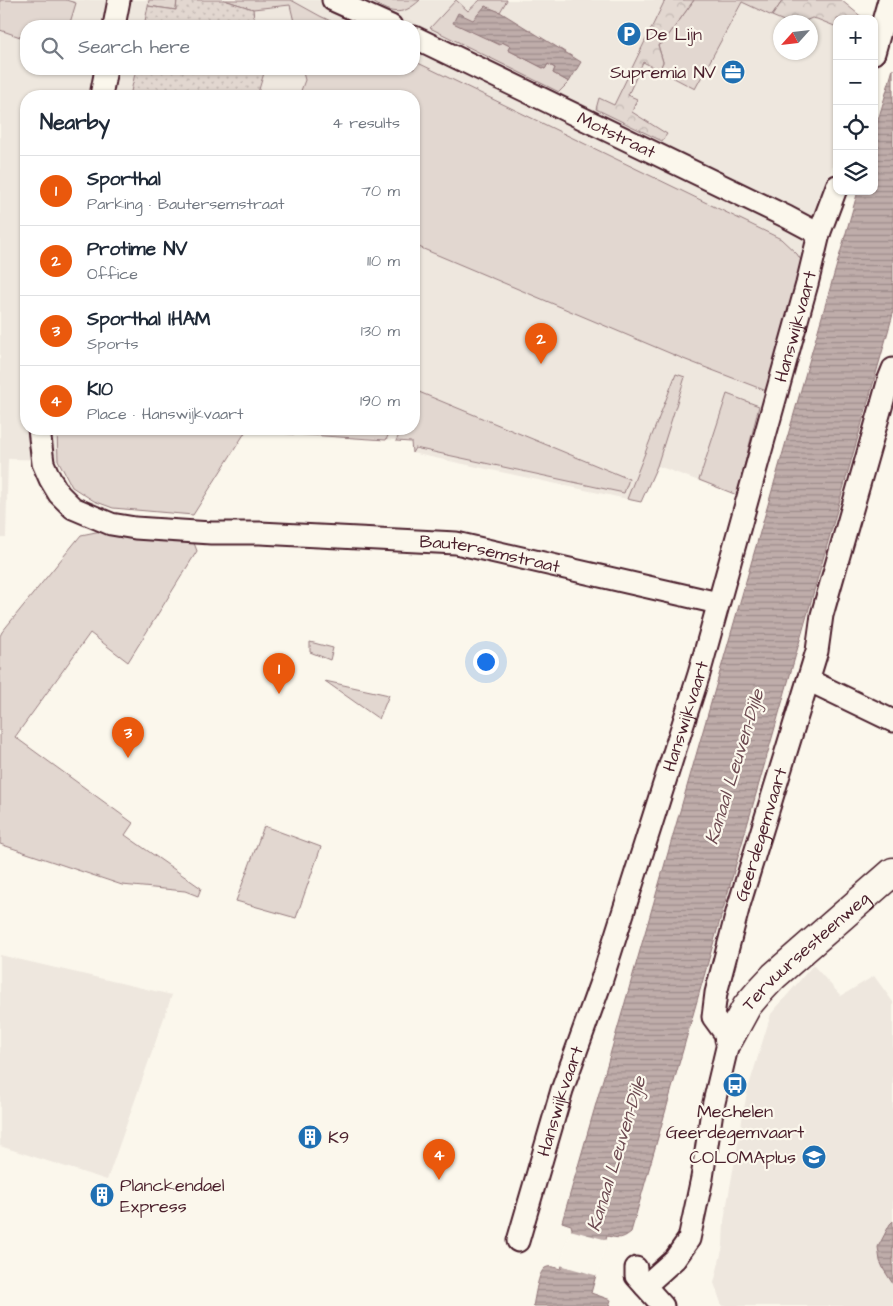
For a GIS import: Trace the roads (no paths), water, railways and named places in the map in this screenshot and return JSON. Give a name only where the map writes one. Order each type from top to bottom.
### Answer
[{"type":"street","points":[[115,20],[119,0]]},
{"type":"street","points":[[334,0],[378,20]]},
{"type":"street","points":[[878,39],[889,0]]},
{"type":"street","name":"Motstraat","points":[[420,40],[819,234]]},
{"type":"street","points":[[102,90],[105,75]]},
{"type":"street","name":"Hanswijkvaart","points":[[518,1242],[562,1090],[602,979],[699,674],[787,358],[819,234],[834,195]]},
{"type":"street","name":"Geerdegemvaart","points":[[729,1039],[713,1016],[716,993],[739,905],[818,651],[822,615],[893,369]]},
{"type":"street","name":"Bautersemstraat","points":[[41,435],[43,463],[59,494],[73,508],[111,524],[135,528],[211,533],[238,532],[456,543],[718,603]]},
{"type":"street","points":[[808,680],[893,721]]},
{"type":"street","name":"Tervuursesteenweg","points":[[729,1039],[747,1006],[769,981],[893,872]]},
{"type":"street","points":[[663,1306],[640,1277],[675,1258],[689,1240],[702,1178],[712,1111],[729,1039]]},
{"type":"water","points":[[485,6],[500,12],[581,62],[569,82],[553,73],[555,68],[548,64],[545,69],[508,50],[510,46],[502,42],[500,45],[453,23],[458,13],[473,20]]},
{"type":"water","name":"Kanaal Leuven-Dijle","points":[[893,69],[893,314],[631,1232],[620,1238],[607,1236],[591,1293],[611,1300],[609,1306],[533,1306],[543,1270],[549,1267],[561,1269],[572,1229],[571,1225],[562,1222],[857,195],[878,195],[878,120]]},
{"type":"water","points":[[893,1221],[893,1284],[880,1261],[878,1247]]},
{"type":"place","name":"De Lijn","points":[[629,34]]},
{"type":"place","name":"Supremia NV","points":[[733,72]]},
{"type":"place","name":"Protime NV","points":[[541,364]]},
{"type":"place","name":"Sporthal","points":[[279,694]]},
{"type":"place","name":"Sporthal IHAM","points":[[128,758]]},
{"type":"place","name":"Mechelen Geerdegemvaart","points":[[735,1085]]},
{"type":"place","name":"K9","points":[[310,1137]]},
{"type":"place","name":"COLOMAplus","points":[[814,1157]]},
{"type":"place","name":"K10","points":[[439,1180]]},
{"type":"place","name":"Planckendael Express","points":[[102,1195]]}]
